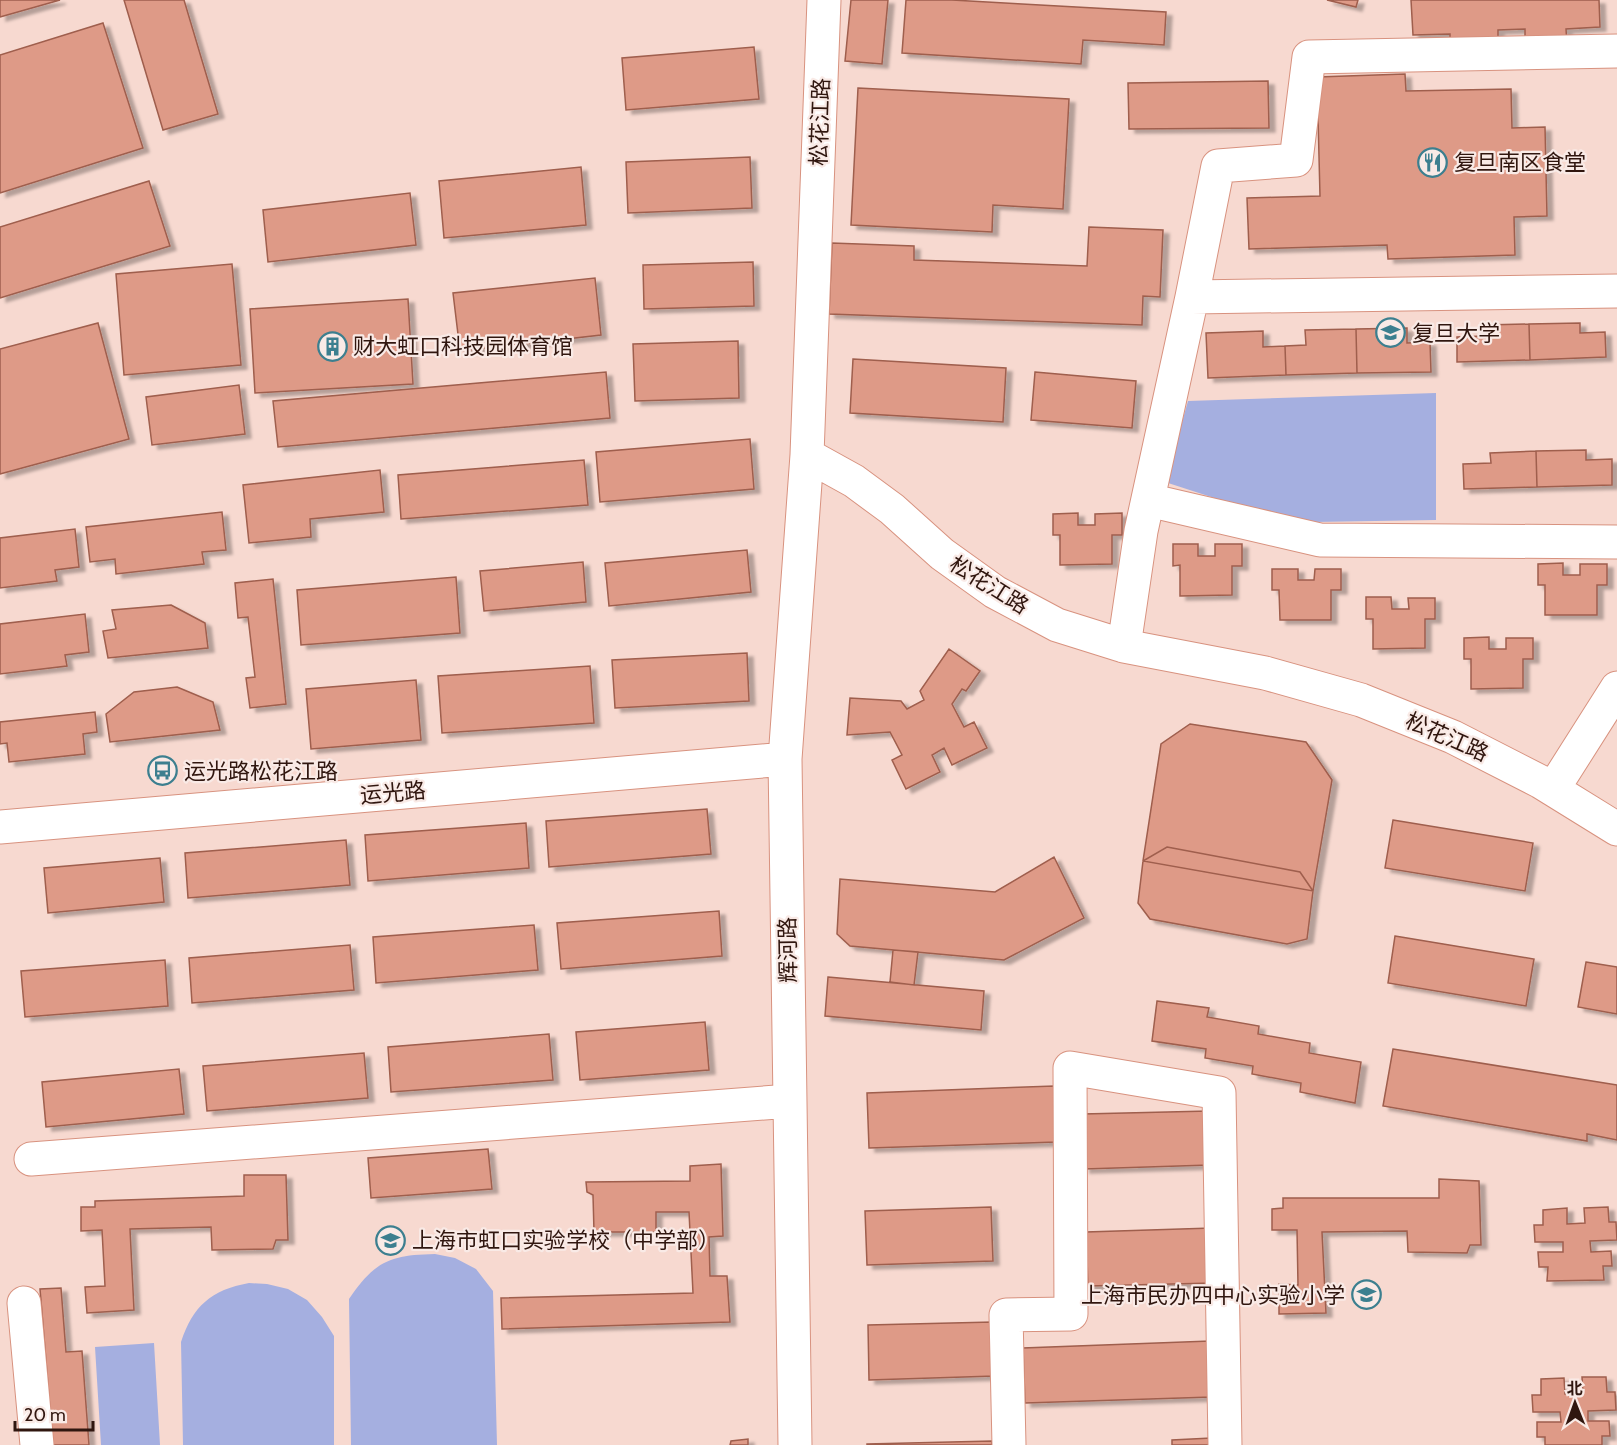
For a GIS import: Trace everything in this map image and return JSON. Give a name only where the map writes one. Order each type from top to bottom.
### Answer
[{"type":"street","name":"松花江路","points":[[824,0],[807,455],[854,481],[892,509],[942,554],[995,592],[1057,625],[1124,646],[1265,674],[1361,700],[1453,737],[1553,789],[1617,829]]},
{"type":"street","points":[[1124,646],[1141,531],[1218,166],[1296,160],[1309,57],[1617,51]]},
{"type":"street","points":[[1192,297],[1617,291]]},
{"type":"street","name":"辉河路","points":[[795,1445],[785,759],[807,455]]},
{"type":"street","points":[[1148,500],[1320,540],[1617,542]]},
{"type":"street","points":[[1553,789],[1617,688]]},
{"type":"street","name":"运光路","points":[[0,827],[785,759]]},
{"type":"street","points":[[1009,1445],[1006,1315],[1071,1314],[1070,1068],[1219,1093],[1225,1445]]},
{"type":"street","points":[[31,1159],[790,1101]]},
{"type":"street","points":[[24,1303],[37,1445]]},
{"type":"shaded area","points":[[1436,393],[1436,520],[1314,522],[1239,506],[1165,482],[1188,401]]},
{"type":"shaded area","points":[[435,1254],[455,1258],[476,1269],[493,1291],[497,1445],[351,1445],[349,1299],[367,1276],[385,1263],[406,1256]]},
{"type":"shaded area","points":[[249,1283],[288,1289],[307,1300],[322,1317],[334,1336],[334,1445],[183,1445],[181,1342],[186,1329],[198,1309],[214,1295]]},
{"type":"shaded area","points":[[154,1343],[160,1445],[101,1445],[95,1347]]},
{"type":"building","points":[[0,0],[60,0],[0,17]]},
{"type":"building","points":[[124,0],[184,0],[218,114],[163,130]]},
{"type":"building","points":[[851,0],[888,0],[882,64],[845,61]]},
{"type":"building","points":[[906,0],[952,0],[1166,12],[1164,45],[1083,40],[1081,64],[902,53]]},
{"type":"building","points":[[1327,0],[1358,0],[1356,7]]},
{"type":"building","points":[[1411,0],[1599,0],[1600,27],[1566,29],[1567,44],[1525,45],[1525,29],[1498,30],[1498,45],[1450,46],[1450,34],[1413,35]]},
{"type":"building","points":[[103,23],[143,148],[0,193],[0,55]]},
{"type":"building","points":[[754,47],[759,99],[626,110],[622,58]]},
{"type":"building","name":"复旦南区食堂","points":[[1405,74],[1406,91],[1511,89],[1512,128],[1545,127],[1547,216],[1514,217],[1515,255],[1388,259],[1387,245],[1249,249],[1247,198],[1320,196],[1317,77]]},
{"type":"building","points":[[1268,81],[1269,128],[1129,129],[1128,83]]},
{"type":"building","points":[[858,88],[1069,99],[1063,209],[993,205],[992,232],[851,225]]},
{"type":"building","points":[[750,157],[752,208],[628,213],[626,162]]},
{"type":"building","points":[[581,167],[586,225],[444,238],[439,181]]},
{"type":"building","points":[[149,181],[170,246],[0,298],[0,227]]},
{"type":"building","points":[[410,193],[416,245],[268,262],[263,210]]},
{"type":"building","points":[[1089,227],[1163,230],[1160,297],[1143,296],[1142,325],[829,314],[832,243],[914,246],[914,260],[1087,266]]},
{"type":"building","points":[[753,262],[754,306],[644,309],[643,265]]},
{"type":"building","points":[[232,264],[241,365],[124,375],[116,274]]},
{"type":"building","points":[[595,278],[601,335],[460,351],[453,293]]},
{"type":"building","name":"财大虹口科技园体育馆","points":[[408,299],[413,384],[255,393],[250,309]]},
{"type":"building","points":[[98,323],[129,439],[0,474],[0,349]]},
{"type":"building","points":[[1580,323],[1580,333],[1605,332],[1606,357],[1530,360],[1529,324]]},
{"type":"building","points":[[1529,324],[1530,360],[1457,362],[1457,337],[1484,336],[1484,325]]},
{"type":"building","points":[[1407,328],[1407,343],[1430,342],[1431,372],[1357,373],[1356,329]]},
{"type":"building","points":[[1356,329],[1357,373],[1286,375],[1285,346],[1306,345],[1305,330]]},
{"type":"building","points":[[1263,331],[1263,347],[1285,346],[1286,375],[1208,378],[1206,333]]},
{"type":"building","points":[[738,341],[739,398],[635,401],[633,344]]},
{"type":"building","points":[[853,359],[1006,368],[1003,422],[850,413]]},
{"type":"building","points":[[606,372],[610,418],[278,447],[273,401]]},
{"type":"building","points":[[1035,372],[1136,381],[1132,428],[1031,420]]},
{"type":"building","points":[[239,385],[245,434],[152,445],[146,397]]},
{"type":"building","points":[[750,439],[754,489],[600,502],[596,452]]},
{"type":"building","points":[[1586,450],[1586,460],[1612,459],[1612,485],[1537,487],[1536,451]]},
{"type":"building","points":[[1536,451],[1537,487],[1464,489],[1463,464],[1491,463],[1490,453]]},
{"type":"building","points":[[584,460],[588,505],[401,519],[398,475]]},
{"type":"building","points":[[380,470],[384,512],[310,519],[311,537],[249,543],[243,485]]},
{"type":"building","points":[[222,512],[226,550],[202,552],[204,564],[116,574],[115,559],[90,562],[86,527]]},
{"type":"building","points":[[1078,513],[1078,525],[1095,525],[1095,514],[1122,513],[1122,535],[1112,535],[1112,564],[1060,565],[1060,535],[1053,535],[1053,514]]},
{"type":"building","points":[[75,529],[79,567],[55,570],[57,581],[0,588],[0,538]]},
{"type":"building","points":[[1173,544],[1198,544],[1198,556],[1215,556],[1215,544],[1242,544],[1242,566],[1232,566],[1232,595],[1180,596],[1180,565],[1173,566]]},
{"type":"building","points":[[747,550],[751,592],[609,606],[605,563]]},
{"type":"building","points":[[583,562],[586,602],[484,611],[480,571]]},
{"type":"building","points":[[1563,563],[1563,575],[1580,575],[1580,564],[1607,564],[1607,585],[1597,585],[1597,615],[1545,615],[1545,585],[1538,585],[1538,564]]},
{"type":"building","points":[[1272,569],[1298,569],[1298,580],[1314,580],[1315,569],[1341,569],[1341,590],[1331,590],[1331,620],[1280,620],[1279,590],[1272,590]]},
{"type":"building","points":[[456,577],[460,633],[301,645],[297,590]]},
{"type":"building","points":[[273,579],[286,704],[250,708],[246,678],[255,677],[248,617],[238,618],[235,583]]},
{"type":"building","points":[[1366,597],[1391,597],[1392,609],[1409,609],[1408,598],[1435,598],[1435,619],[1425,619],[1425,648],[1373,649],[1373,619],[1366,619]]},
{"type":"building","points":[[171,605],[205,623],[208,648],[108,658],[103,631],[116,629],[112,610]]},
{"type":"building","points":[[85,614],[89,652],[65,655],[67,666],[0,674],[0,624]]},
{"type":"building","points":[[1489,637],[1489,649],[1506,649],[1506,638],[1533,638],[1533,659],[1523,659],[1523,688],[1471,689],[1471,659],[1464,659],[1464,638]]},
{"type":"building","points":[[949,649],[980,671],[966,691],[962,689],[952,704],[964,727],[974,722],[987,748],[952,765],[944,748],[932,755],[940,772],[906,789],[892,760],[902,755],[890,732],[847,735],[850,698],[901,701],[907,709],[924,700],[920,691]]},
{"type":"building","points":[[747,653],[749,701],[615,708],[612,660]]},
{"type":"building","points":[[590,666],[594,723],[442,733],[438,676]]},
{"type":"building","points":[[416,680],[421,740],[311,749],[306,689]]},
{"type":"building","points":[[177,687],[213,702],[220,730],[110,742],[106,714],[134,692]]},
{"type":"building","points":[[95,712],[97,732],[83,734],[85,754],[9,762],[7,743],[0,744],[0,722]]},
{"type":"building","points":[[1190,724],[1306,742],[1332,780],[1313,891],[1143,861],[1161,744]]},
{"type":"building","points":[[707,809],[711,854],[549,867],[546,821]]},
{"type":"building","points":[[1393,820],[1533,843],[1525,891],[1385,868]]},
{"type":"building","points":[[526,823],[529,868],[368,881],[365,835]]},
{"type":"building","points":[[346,840],[350,885],[188,898],[185,853]]},
{"type":"building","points":[[1167,847],[1300,872],[1313,891],[1307,939],[1287,944],[1150,919],[1138,903],[1143,861]]},
{"type":"building","points":[[1054,857],[1084,918],[1004,960],[850,946],[837,934],[840,879],[995,892]]},
{"type":"building","points":[[160,858],[164,902],[48,913],[44,868]]},
{"type":"building","points":[[719,911],[722,956],[561,969],[557,923]]},
{"type":"building","points":[[534,925],[538,970],[376,983],[373,937]]},
{"type":"building","points":[[1395,936],[1534,959],[1526,1006],[1388,983]]},
{"type":"building","points":[[350,945],[354,990],[192,1003],[189,958]]},
{"type":"building","points":[[893,950],[918,952],[914,985],[890,982]]},
{"type":"building","points":[[165,960],[168,1006],[25,1017],[21,971]]},
{"type":"building","points":[[1586,962],[1617,967],[1617,1014],[1578,1007]]},
{"type":"building","points":[[828,977],[984,991],[981,1030],[825,1016]]},
{"type":"building","points":[[1157,1001],[1209,1008],[1207,1017],[1259,1026],[1258,1034],[1310,1043],[1309,1053],[1361,1062],[1355,1103],[1300,1092],[1301,1083],[1252,1074],[1253,1066],[1205,1058],[1206,1049],[1152,1041]]},
{"type":"building","points":[[705,1022],[709,1070],[580,1080],[576,1032]]},
{"type":"building","points":[[549,1034],[553,1080],[391,1092],[388,1047]]},
{"type":"building","points":[[1393,1049],[1617,1085],[1617,1140],[1587,1134],[1587,1141],[1383,1106]]},
{"type":"building","points":[[364,1053],[368,1098],[207,1111],[203,1066]]},
{"type":"building","points":[[179,1069],[184,1114],[46,1127],[42,1082]]},
{"type":"building","points":[[1054,1086],[1056,1142],[869,1148],[867,1093]]},
{"type":"building","points":[[1209,1111],[1210,1165],[1084,1169],[1083,1114]]},
{"type":"building","points":[[488,1149],[492,1189],[371,1198],[368,1158]]},
{"type":"building","points":[[721,1164],[723,1236],[709,1237],[710,1276],[727,1276],[730,1322],[502,1329],[501,1298],[693,1293],[689,1212],[656,1212],[656,1232],[594,1232],[593,1195],[587,1192],[586,1182],[690,1181],[690,1166]]},
{"type":"building","points":[[244,1175],[286,1175],[288,1240],[276,1240],[273,1249],[212,1250],[211,1227],[130,1229],[134,1310],[87,1313],[85,1287],[105,1286],[102,1230],[81,1231],[81,1207],[95,1207],[95,1201],[244,1196]]},
{"type":"building","points":[[1439,1179],[1479,1181],[1481,1245],[1470,1245],[1467,1253],[1408,1252],[1407,1231],[1322,1232],[1326,1313],[1279,1314],[1279,1284],[1298,1285],[1297,1230],[1272,1230],[1272,1209],[1283,1208],[1283,1198],[1439,1198]]},
{"type":"building","points":[[991,1207],[993,1261],[867,1265],[865,1211]]},
{"type":"building","points":[[1608,1207],[1609,1222],[1616,1222],[1617,1240],[1590,1241],[1591,1252],[1611,1251],[1612,1266],[1603,1266],[1604,1280],[1547,1281],[1548,1267],[1539,1267],[1538,1252],[1563,1252],[1563,1242],[1535,1242],[1534,1225],[1543,1225],[1543,1210],[1567,1208],[1567,1224],[1585,1223],[1584,1208]]},
{"type":"building","points":[[1212,1228],[1214,1283],[1088,1286],[1086,1232]]},
{"type":"building","points":[[61,1288],[66,1352],[82,1351],[89,1445],[53,1445],[40,1289]]},
{"type":"building","points":[[993,1322],[995,1376],[869,1380],[868,1325]]},
{"type":"building","points":[[1210,1341],[1212,1397],[1025,1403],[1023,1348]]},
{"type":"building","points":[[1582,1377],[1606,1377],[1607,1392],[1615,1392],[1616,1410],[1588,1411],[1588,1421],[1609,1421],[1610,1436],[1602,1436],[1602,1445],[1545,1445],[1545,1437],[1537,1437],[1537,1422],[1561,1422],[1560,1412],[1533,1412],[1532,1395],[1541,1395],[1541,1379],[1564,1378],[1565,1394],[1583,1393]]},
{"type":"building","points":[[1211,1438],[1212,1445],[1172,1445],[1172,1440]]},
{"type":"building","points":[[748,1439],[748,1445],[730,1445],[731,1441]]},
{"type":"building","points":[[992,1441],[992,1445],[867,1445],[867,1444]]},
{"type":"place","name":"复旦南区食堂","points":[[1433,162]]},
{"type":"place","name":"复旦大学","points":[[1391,333]]},
{"type":"place","name":"财大虹口科技园体育馆","points":[[332,346]]},
{"type":"place","name":"运光路松花江路","points":[[163,771]]},
{"type":"place","name":"上海市虹口实验学校（中学部）","points":[[391,1240]]},
{"type":"place","name":"上海市民办四中心实验小学","points":[[1366,1295]]}]
